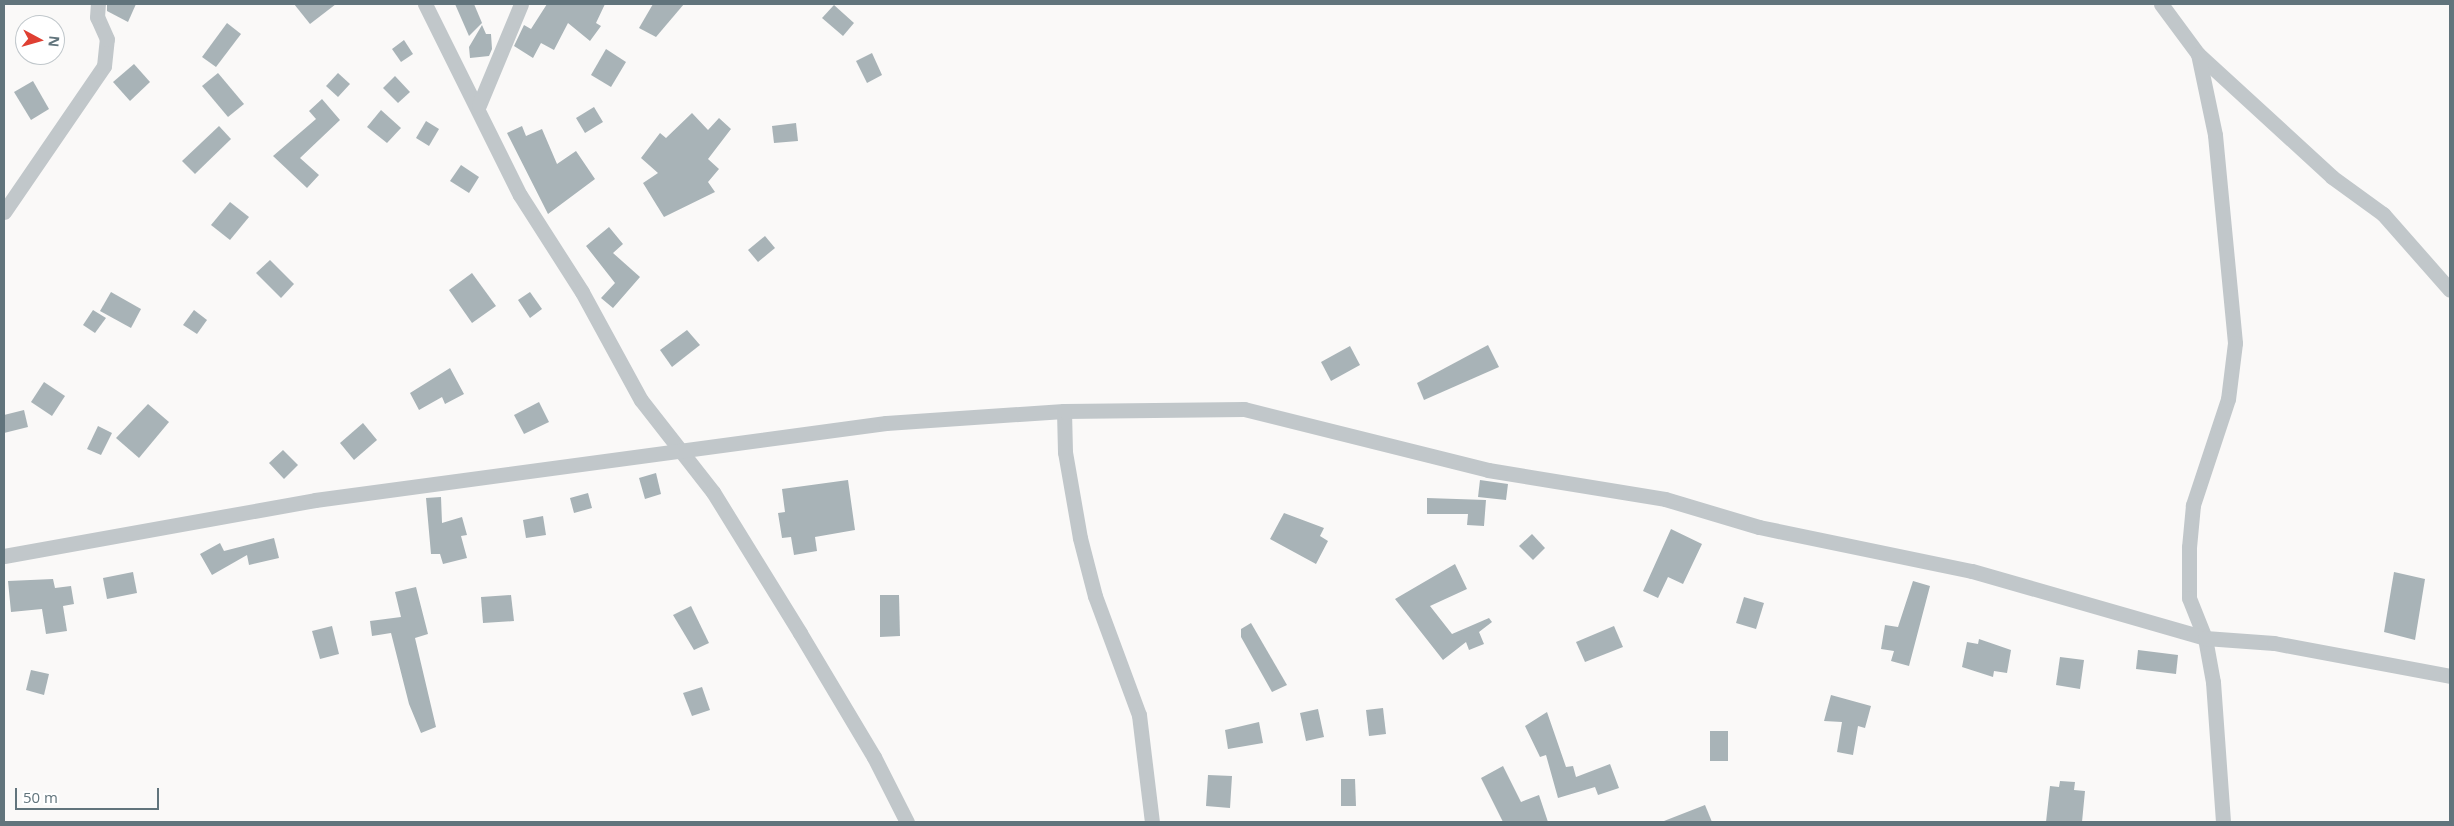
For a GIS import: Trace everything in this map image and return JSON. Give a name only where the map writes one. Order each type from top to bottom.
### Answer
[{"type":"street","points":[[4,212],[104,66],[107,38],[97,18],[98,4]]},
{"type":"street","points":[[425,4],[479,105],[520,195],[582,292],[641,400],[713,492],[800,633],[907,822]]},
{"type":"street","points":[[479,105],[521,4]]},
{"type":"street","points":[[2161,4],[2198,54],[2332,177],[2383,214],[2450,290]]},
{"type":"street","points":[[2198,54],[2215,135],[2234,343],[2228,398],[2192,505],[2189,598],[2205,638],[2213,682],[2223,822]]},
{"type":"street","points":[[4,556],[315,500],[886,423],[1064,410],[1244,409],[1488,470],[1665,499],[1759,527],[1972,571],[2205,638],[2274,643],[2450,676]]},
{"type":"street","points":[[1064,410],[1065,452],[1080,538],[1095,596],[1139,715],[1152,822]]},
{"type":"building","points":[[107,4],[136,4],[128,22],[107,11]]},
{"type":"building","points":[[294,4],[336,4],[310,24]]},
{"type":"building","points":[[455,4],[474,4],[482,23],[469,36]]},
{"type":"building","points":[[547,4],[605,4],[596,23],[601,26],[590,41],[568,23],[554,50],[541,43],[533,58],[514,46],[524,25],[531,29]]},
{"type":"building","points":[[653,4],[684,4],[656,37],[639,28]]},
{"type":"building","points":[[834,5],[854,23],[843,36],[822,18]]},
{"type":"building","points":[[227,23],[241,34],[216,67],[202,57]]},
{"type":"building","points":[[482,25],[486,34],[491,34],[492,49],[489,56],[470,58],[469,47]]},
{"type":"building","points":[[404,40],[413,54],[401,62],[392,49]]},
{"type":"building","points":[[606,49],[626,62],[611,87],[591,75]]},
{"type":"building","points":[[872,53],[882,75],[867,83],[856,61]]},
{"type":"building","points":[[134,64],[150,82],[130,101],[113,82]]},
{"type":"building","points":[[218,73],[244,104],[228,117],[202,86]]},
{"type":"building","points":[[338,73],[350,84],[338,97],[326,86]]},
{"type":"building","points":[[395,76],[410,92],[398,103],[383,88]]},
{"type":"building","points":[[33,81],[49,109],[31,120],[14,92]]},
{"type":"building","points":[[322,99],[340,120],[300,158],[319,175],[307,188],[273,156],[316,119],[309,111]]},
{"type":"building","points":[[594,107],[603,122],[585,133],[576,118]]},
{"type":"building","points":[[381,110],[401,128],[387,143],[367,127]]},
{"type":"building","points":[[692,113],[708,130],[719,118],[731,129],[708,159],[719,169],[708,182],[715,192],[664,217],[643,183],[658,173],[641,158],[660,133],[666,138]]},
{"type":"building","points":[[426,121],[439,129],[429,146],[416,138]]},
{"type":"building","points":[[796,123],[798,141],[774,143],[772,126]]},
{"type":"building","points":[[219,126],[231,139],[195,174],[182,161]]},
{"type":"building","points":[[522,126],[526,136],[542,129],[557,164],[576,151],[595,179],[548,214],[507,133]]},
{"type":"building","points":[[461,165],[479,177],[469,193],[450,181]]},
{"type":"building","points":[[230,202],[249,217],[230,240],[211,225]]},
{"type":"building","points":[[609,227],[623,244],[613,253],[640,277],[613,308],[601,298],[615,283],[586,246]]},
{"type":"building","points":[[765,236],[775,248],[758,262],[748,250]]},
{"type":"building","points":[[270,260],[294,284],[281,298],[256,273]]},
{"type":"building","points":[[472,273],[496,306],[472,323],[449,290]]},
{"type":"building","points":[[111,292],[141,309],[131,328],[100,311]]},
{"type":"building","points":[[530,292],[542,309],[530,318],[518,300]]},
{"type":"building","points":[[93,310],[106,318],[95,333],[83,325]]},
{"type":"building","points":[[194,310],[207,320],[197,334],[183,325]]},
{"type":"building","points":[[687,330],[700,345],[672,367],[660,350]]},
{"type":"building","points":[[1488,345],[1499,367],[1424,400],[1417,383]]},
{"type":"building","points":[[1350,346],[1360,365],[1331,381],[1321,362]]},
{"type":"building","points":[[450,368],[464,394],[445,404],[442,397],[419,410],[410,393]]},
{"type":"building","points":[[44,382],[65,396],[52,416],[31,402]]},
{"type":"building","points":[[539,402],[549,422],[524,434],[514,415]]},
{"type":"building","points":[[148,404],[169,422],[139,458],[116,438]]},
{"type":"building","points":[[24,410],[28,427],[4,433],[4,415]]},
{"type":"building","points":[[363,423],[377,440],[354,460],[340,443]]},
{"type":"building","points":[[98,426],[112,433],[101,455],[87,449]]},
{"type":"building","points":[[283,450],[298,465],[284,479],[269,463]]},
{"type":"building","points":[[656,473],[661,494],[645,499],[639,478]]},
{"type":"building","points":[[848,480],[855,530],[815,537],[817,551],[794,555],[791,537],[782,538],[778,513],[785,512],[782,489]]},
{"type":"building","points":[[1480,480],[1508,484],[1506,500],[1478,497]]},
{"type":"building","points":[[588,493],[592,508],[574,513],[570,498]]},
{"type":"building","points":[[441,497],[442,523],[462,517],[467,535],[461,536],[467,558],[443,564],[440,554],[431,554],[426,498]]},
{"type":"building","points":[[1427,498],[1486,500],[1484,526],[1467,525],[1468,514],[1427,514]]},
{"type":"building","points":[[1284,513],[1324,528],[1320,536],[1328,541],[1316,564],[1270,539]]},
{"type":"building","points":[[543,516],[546,535],[526,538],[523,520]]},
{"type":"building","points":[[1671,529],[1702,544],[1683,584],[1668,577],[1658,598],[1643,591]]},
{"type":"building","points":[[1532,534],[1545,548],[1533,560],[1519,546]]},
{"type":"building","points":[[274,538],[279,558],[249,565],[247,555],[212,575],[200,554],[220,543],[224,551]]},
{"type":"building","points":[[1455,564],[1467,589],[1430,606],[1452,634],[1489,618],[1492,622],[1479,632],[1484,644],[1469,650],[1466,642],[1443,660],[1395,599]]},
{"type":"building","points":[[133,572],[137,593],[107,599],[103,578]]},
{"type":"building","points":[[2394,572],[2425,579],[2415,640],[2384,632]]},
{"type":"building","points":[[53,579],[55,588],[71,586],[74,604],[63,606],[67,631],[46,634],[42,609],[11,612],[8,581]]},
{"type":"building","points":[[1913,581],[1930,586],[1909,666],[1891,661],[1894,651],[1881,649],[1885,625],[1898,627]]},
{"type":"building","points":[[416,587],[428,634],[415,638],[436,727],[421,733],[409,704],[391,633],[372,636],[370,621],[401,617],[395,592]]},
{"type":"building","points":[[511,595],[514,621],[483,623],[481,597]]},
{"type":"building","points":[[880,595],[899,595],[900,636],[880,637]]},
{"type":"building","points":[[1744,597],[1764,603],[1756,629],[1736,623]]},
{"type":"building","points":[[691,606],[709,643],[694,650],[673,615]]},
{"type":"building","points":[[1251,623],[1287,685],[1272,692],[1241,637],[1241,629]]},
{"type":"building","points":[[332,626],[339,654],[320,659],[312,631]]},
{"type":"building","points":[[1614,626],[1623,647],[1585,662],[1576,642]]},
{"type":"building","points":[[1979,639],[2011,650],[2007,673],[1994,671],[1993,677],[1962,667],[1967,642],[1978,644]]},
{"type":"building","points":[[2138,650],[2178,655],[2176,674],[2136,669]]},
{"type":"building","points":[[2060,657],[2084,660],[2080,689],[2056,685]]},
{"type":"building","points":[[31,670],[49,674],[44,695],[26,690]]},
{"type":"building","points":[[702,687],[710,710],[692,716],[683,693]]},
{"type":"building","points":[[1831,695],[1871,706],[1865,728],[1858,726],[1853,755],[1837,752],[1842,722],[1824,721]]},
{"type":"building","points":[[1383,708],[1386,734],[1369,736],[1366,710]]},
{"type":"building","points":[[1318,709],[1324,737],[1306,741],[1300,713]]},
{"type":"building","points":[[1547,712],[1566,767],[1573,766],[1576,777],[1610,764],[1619,788],[1598,795],[1595,787],[1558,798],[1546,755],[1540,757],[1525,726]]},
{"type":"building","points":[[1259,722],[1263,743],[1228,749],[1225,730]]},
{"type":"building","points":[[1710,731],[1728,731],[1728,761],[1710,761]]},
{"type":"building","points":[[1503,766],[1521,802],[1539,795],[1548,822],[1503,822],[1481,778]]},
{"type":"building","points":[[1208,775],[1232,776],[1230,808],[1206,806]]},
{"type":"building","points":[[1341,779],[1355,779],[1356,806],[1341,806]]},
{"type":"building","points":[[2060,781],[2075,782],[2074,790],[2085,791],[2082,822],[2046,822],[2050,786],[2059,787]]},
{"type":"building","points":[[1705,805],[1712,822],[1664,822],[1664,821]]}]
